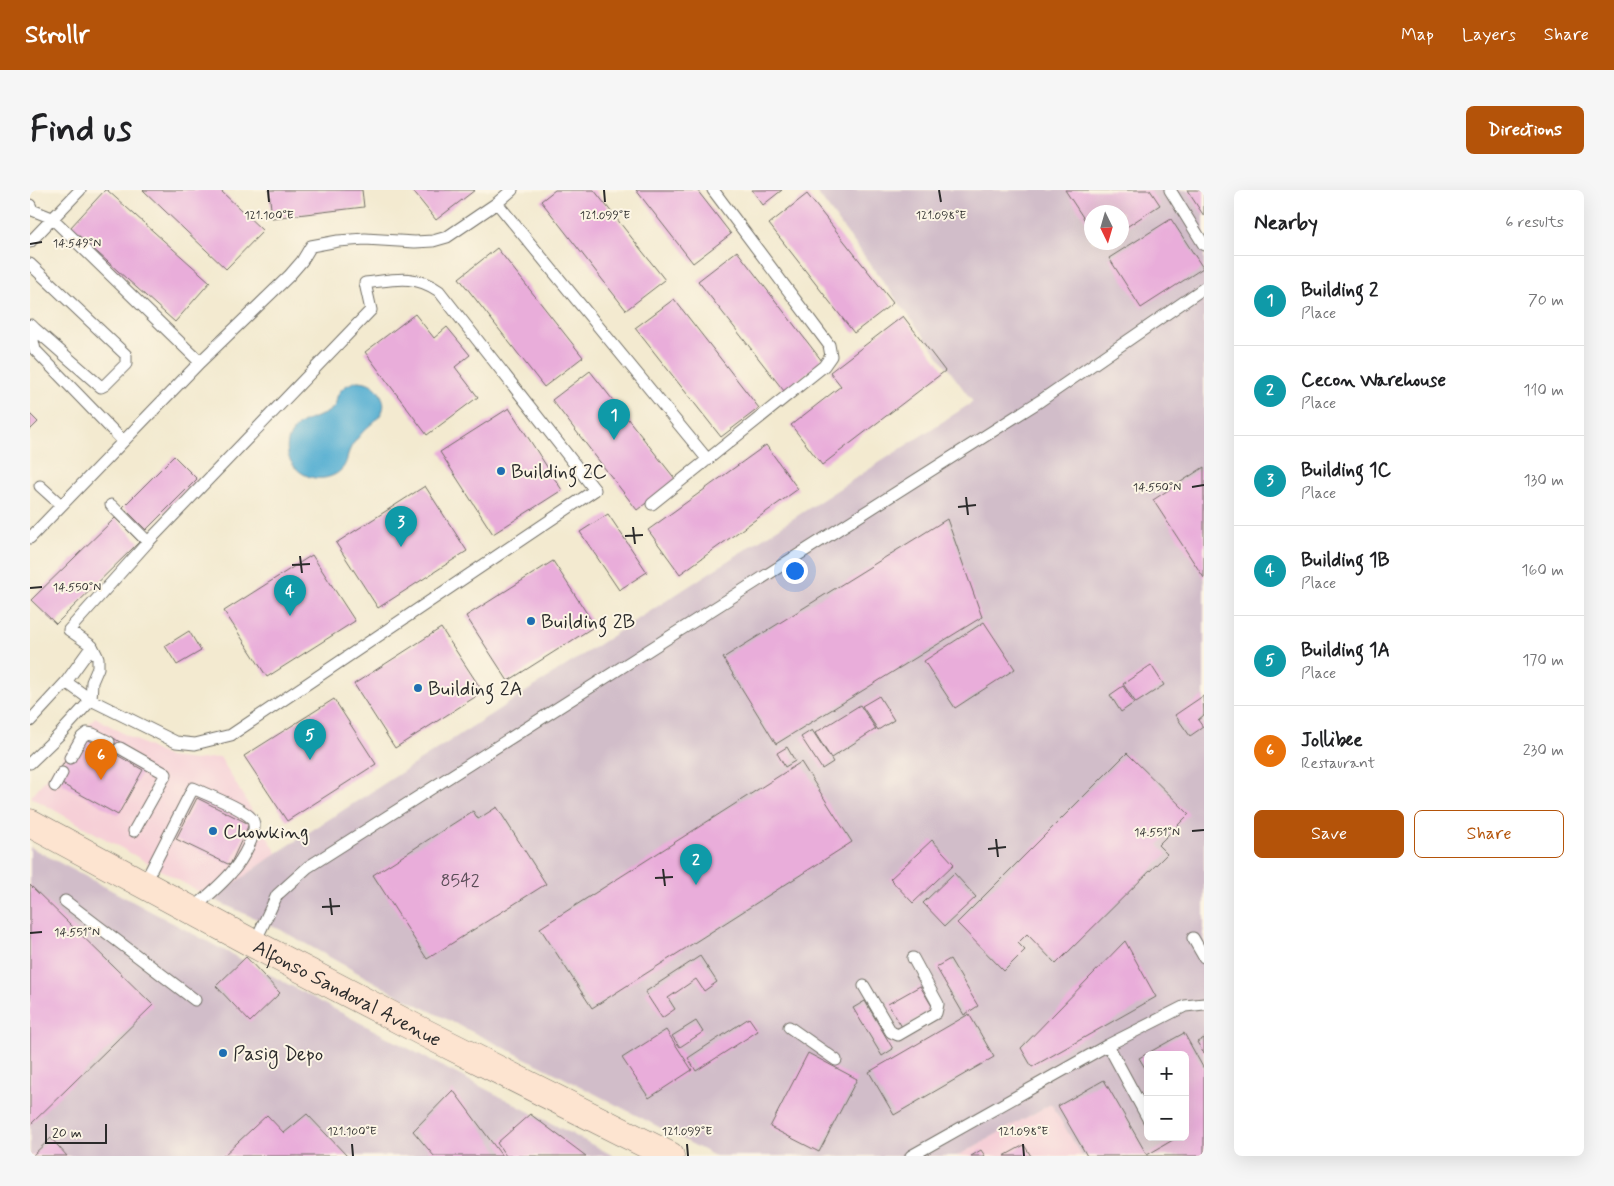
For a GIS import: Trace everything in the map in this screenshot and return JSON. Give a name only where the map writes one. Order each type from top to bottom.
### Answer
[{"type":"main road","name":"Alfonso Sandoval Avenue","points":[[30,823],[254,944],[425,1033],[670,1156]]},
{"type":"lane","points":[[30,242],[80,190]]},
{"type":"lane","points":[[30,538],[200,362],[289,276],[302,261],[311,246],[365,239],[415,242],[433,241],[448,237],[497,203],[512,190]]},
{"type":"lane","points":[[652,504],[824,366],[831,356],[828,345],[713,190]]},
{"type":"lane","points":[[1170,190],[1204,245]]},
{"type":"lane","points":[[497,203],[708,460]]},
{"type":"lane","points":[[30,205],[32,210],[52,218],[200,362]]},
{"type":"lane","points":[[30,264],[126,355],[126,364],[105,386],[101,386],[32,326]]},
{"type":"lane","points":[[30,763],[59,736],[90,700],[92,682],[98,662],[92,646],[69,630],[148,542],[371,310],[365,283],[408,278],[429,284],[439,291],[596,490],[231,735],[196,744],[176,742],[90,700],[66,682]]},
{"type":"lane","points":[[254,944],[277,895],[308,867],[1040,401],[1204,288]]},
{"type":"lane","points":[[32,326],[35,350],[123,442]]},
{"type":"lane","points":[[40,486],[61,506]]},
{"type":"lane","points":[[111,505],[148,542]]},
{"type":"lane","points":[[30,721],[66,682],[92,646]]},
{"type":"lane","points":[[70,758],[82,737],[87,733],[109,742]]},
{"type":"lane","points":[[120,748],[166,774],[134,831]]},
{"type":"lane","points":[[55,786],[62,773]]},
{"type":"lane","points":[[144,884],[192,788],[240,810],[254,822],[254,831],[250,842],[232,873],[192,910]]},
{"type":"lane","points":[[65,901],[195,1000]]},
{"type":"lane","points":[[1193,938],[1204,957]]},
{"type":"lane","points":[[864,986],[891,1032],[898,1035],[936,1013],[938,1009],[938,1004],[913,958]]},
{"type":"lane","points":[[912,1156],[1108,1044],[1185,1006],[1204,1004]]},
{"type":"lane","points":[[790,1027],[836,1060]]},
{"type":"lane","points":[[1108,1044],[1144,1112]]},
{"type":"shaded area","points":[[815,190],[1204,190],[1204,1156],[1082,1156],[1051,1104],[957,1156],[715,1156],[396,994],[281,930],[212,899],[277,853],[973,402]]},
{"type":"shaded area","points":[[95,717],[169,757],[195,760],[220,757],[277,853],[212,899],[31,797]]},
{"type":"shaded area","points":[[30,847],[447,1069],[614,1156],[30,1156]]},
{"type":"shaded area","points":[[1051,1104],[1082,1156],[957,1156]]},
{"type":"water","points":[[357,381],[369,383],[377,389],[384,403],[380,416],[353,444],[345,465],[339,472],[323,478],[313,478],[303,474],[295,468],[290,459],[287,450],[288,440],[298,426],[329,412],[335,406],[338,394],[342,389]]},
{"type":"building","points":[[105,190],[210,282],[175,322],[70,228]]},
{"type":"building","points":[[143,190],[220,190],[263,231],[226,269]]},
{"type":"building","points":[[269,190],[362,190],[364,207],[272,218]]},
{"type":"building","points":[[412,190],[475,190],[436,220]]},
{"type":"building","points":[[555,190],[594,190],[665,280],[626,310],[541,201]]},
{"type":"building","points":[[636,190],[697,190],[731,234],[693,263]]},
{"type":"building","points":[[752,190],[782,190],[763,205]]},
{"type":"building","points":[[1065,190],[1150,190],[1160,205],[1129,225],[1129,205],[1084,205],[1084,219]]},
{"type":"building","points":[[1187,190],[1204,190],[1204,216]]},
{"type":"building","points":[[807,194],[893,303],[854,333],[769,224]]},
{"type":"building","points":[[1171,219],[1203,268],[1141,308],[1109,258],[1122,250],[1129,250],[1129,245]]},
{"type":"building","points":[[497,248],[583,357],[544,387],[459,278]]},
{"type":"building","points":[[737,251],[822,361],[784,391],[698,281]]},
{"type":"building","points":[[674,299],[759,408],[721,437],[635,328]]},
{"type":"building","points":[[415,314],[434,338],[447,327],[470,355],[455,367],[478,397],[427,435],[365,352]]},
{"type":"building","points":[[903,316],[945,371],[822,465],[791,425],[841,386],[830,372]]},
{"type":"building","points":[[590,371],[676,480],[637,510],[552,400]]},
{"type":"building","name":"Building 2C","points":[[509,408],[562,490],[493,534],[440,452]]},
{"type":"building","points":[[30,414],[38,422],[30,430]]},
{"type":"building","points":[[766,445],[798,489],[680,574],[648,530]]},
{"type":"building","points":[[174,456],[197,479],[146,530],[123,507]]},
{"type":"building","points":[[1204,467],[1204,578],[1153,500]]},
{"type":"building","points":[[425,486],[467,551],[378,608],[336,543]]},
{"type":"building","points":[[608,514],[647,572],[619,590],[580,532]]},
{"type":"building","points":[[115,518],[139,542],[56,624],[31,600]]},
{"type":"building","points":[[947,519],[982,617],[776,744],[723,658]]},
{"type":"building","points":[[312,555],[355,621],[267,677],[224,611]]},
{"type":"building","name":"Building 2B","points":[[553,561],[595,626],[508,681],[466,616]]},
{"type":"building","points":[[984,622],[1015,669],[955,708],[924,661]]},
{"type":"building","name":"Building 2A","points":[[441,628],[483,692],[395,748],[354,684]]},
{"type":"building","points":[[189,631],[201,651],[177,665],[165,646]]},
{"type":"building","points":[[1151,665],[1164,685],[1136,703],[1123,684]]},
{"type":"building","points":[[1123,686],[1134,703],[1121,712],[1110,695]]},
{"type":"building","points":[[879,696],[894,720],[878,730],[862,706]]},
{"type":"building","points":[[1203,696],[1204,715],[1198,720],[1203,727],[1190,736],[1175,715]]},
{"type":"building","points":[[334,699],[376,764],[287,821],[244,756]]},
{"type":"building","points":[[860,705],[876,729],[831,758],[815,733]]},
{"type":"building","points":[[812,730],[833,762],[822,769],[801,737]]},
{"type":"building","points":[[112,737],[123,744],[117,755],[143,770],[118,815],[62,784],[59,771],[68,756],[87,739],[105,749]]},
{"type":"building","points":[[787,747],[795,761],[785,767],[777,753]]},
{"type":"building","points":[[1127,753],[1189,814],[1158,845],[1167,854],[1056,964],[1027,934],[1018,943],[1025,950],[1004,971],[957,923]]},
{"type":"building","points":[[801,762],[852,842],[592,1008],[540,928]]},
{"type":"building","name":"Chowking","points":[[197,798],[249,824],[230,865],[176,839]]},
{"type":"building","points":[[497,807],[546,884],[427,959],[373,875],[473,811],[478,819]]},
{"type":"building","points":[[932,840],[954,864],[913,903],[890,879]]},
{"type":"building","points":[[954,873],[976,897],[945,926],[923,903]]},
{"type":"building","points":[[30,885],[153,1005],[30,1125]]},
{"type":"building","points":[[1125,941],[1156,997],[1032,1067],[1021,1048]]},
{"type":"building","points":[[700,956],[717,982],[704,991],[696,979],[668,998],[675,1009],[662,1018],[645,992]]},
{"type":"building","points":[[246,957],[280,993],[250,1022],[216,986]]},
{"type":"building","points":[[950,959],[978,1006],[964,1015],[936,967]]},
{"type":"building","points":[[920,986],[933,1008],[902,1027],[888,1004]]},
{"type":"building","points":[[865,1001],[893,1049],[882,1056],[853,1008]]},
{"type":"building","points":[[969,1014],[994,1057],[894,1115],[869,1072]]},
{"type":"building","points":[[749,1018],[758,1031],[696,1071],[688,1058]]},
{"type":"building","points":[[696,1021],[703,1032],[680,1047],[672,1036]]},
{"type":"building","points":[[666,1030],[692,1070],[649,1098],[622,1058]]},
{"type":"building","points":[[1184,1033],[1204,1069],[1204,1156],[1087,1156],[1058,1106],[1104,1080],[1147,1155],[1171,1141],[1189,1141],[1189,1051],[1152,1051]]},
{"type":"building","points":[[1204,1038],[1204,1054],[1197,1042]]},
{"type":"building","points":[[808,1053],[857,1079],[819,1152],[770,1127]]},
{"type":"building","points":[[1144,1055],[1144,1066],[1139,1058]]},
{"type":"building","points":[[453,1090],[502,1156],[434,1156],[413,1131]]},
{"type":"building","points":[[307,1114],[347,1156],[223,1156],[267,1115],[284,1133]]},
{"type":"building","points":[[530,1114],[586,1156],[506,1156],[497,1143]]},
{"type":"building","points":[[51,1138],[67,1156],[32,1156]]},
{"type":"building","points":[[1024,1145],[1031,1156],[1004,1156]]},
{"type":"building","points":[[981,1150],[985,1156],[971,1156]]},
{"type":"place","name":"Building 2","points":[[614,440]]},
{"type":"place","name":"Building 2C","points":[[501,471]]},
{"type":"place","name":"Building 1C","points":[[401,547]]},
{"type":"place","name":"Building 1B","points":[[290,616]]},
{"type":"place","name":"Building 2B","points":[[531,621]]},
{"type":"place","name":"Building 2A","points":[[418,688]]},
{"type":"place","name":"Building 1A","points":[[310,760]]},
{"type":"place","name":"Jollibee","points":[[101,780]]},
{"type":"place","name":"Chowking","points":[[213,831]]},
{"type":"place","name":"Cecon Warehouse","points":[[696,885]]},
{"type":"place","name":"Pasig Depo","points":[[223,1053]]}]
